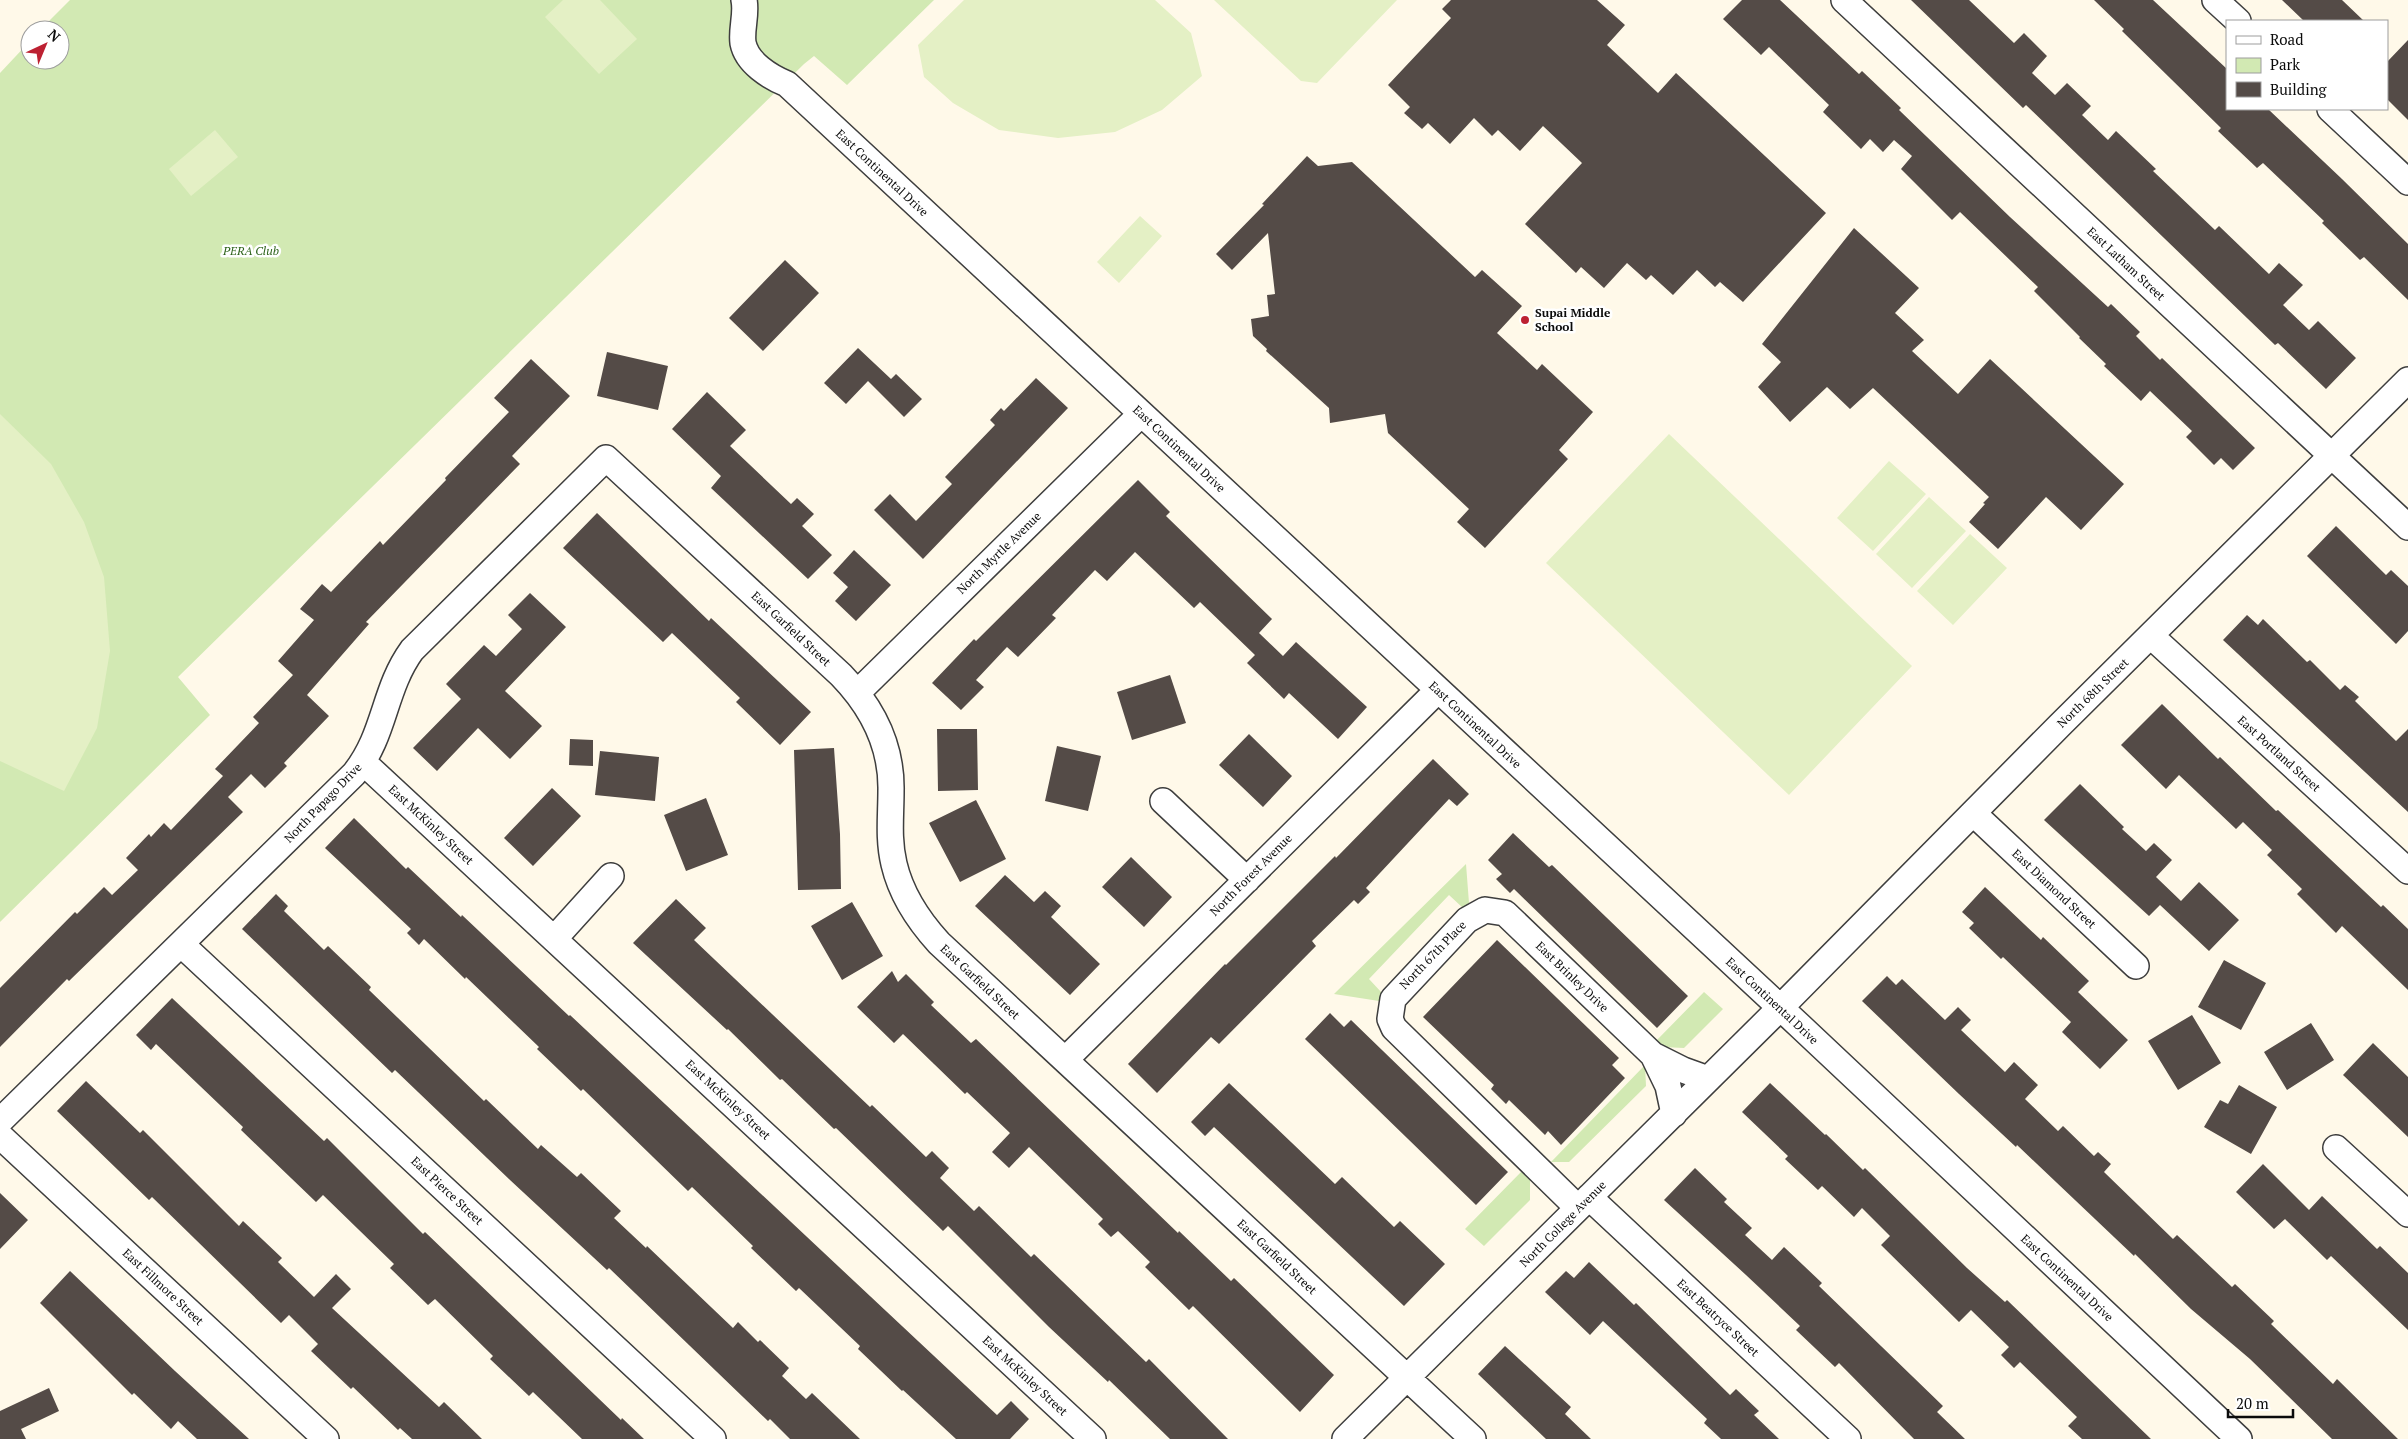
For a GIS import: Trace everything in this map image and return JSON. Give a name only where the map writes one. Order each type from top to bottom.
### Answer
[{"type":"street","name":"East Continental Drive","points":[[744,0],[746,11],[743,43],[752,60],[771,77],[787,84],[1780,1008],[2239,1439]]},
{"type":"street","name":"East Latham Street","points":[[1844,0],[2408,527]]},
{"type":"street","points":[[2215,0],[2237,20]]},
{"type":"street","points":[[2331,110],[2408,182]]},
{"type":"street","name":"North 68th Street","points":[[1780,1008],[1972,813],[2408,380]]},
{"type":"street","name":"North Myrtle Avenue","points":[[857,693],[1141,414]]},
{"type":"street","name":"East Garfield Street","points":[[606,458],[841,675],[857,693],[874,719],[887,754],[891,790],[891,846],[894,864],[906,898],[926,929],[1473,1439]]},
{"type":"street","name":"North Papago Drive","points":[[0,1122],[347,782],[363,762],[378,733],[396,676],[412,650],[606,458]]},
{"type":"street","name":"East Portland Street","points":[[2151,636],[2408,871]]},
{"type":"street","name":"North Forest Avenue","points":[[1065,1060],[1438,690]]},
{"type":"street","name":"East McKinley Street","points":[[363,762],[1093,1439]]},
{"type":"street","points":[[1163,801],[1247,880]]},
{"type":"street","name":"East Diamond Street","points":[[1972,813],[2136,966]]},
{"type":"street","points":[[554,939],[611,876]]},
{"type":"street","name":"North 67th Place","points":[[1390,1008],[1393,999],[1399,991],[1467,920],[1485,910]]},
{"type":"street","name":"East Brinley Drive","points":[[1485,910],[1505,913],[1512,919],[1654,1055],[1682,1070],[1708,1079]]},
{"type":"street","name":"East Pierce Street","points":[[181,944],[713,1439]]},
{"type":"street","name":"East Beatryce Street","points":[[1390,1008],[1394,1028],[1400,1036],[1848,1439]]},
{"type":"street","name":"North College Avenue","points":[[1345,1439],[1780,1008]]},
{"type":"street","name":"East Brinley Drive","points":[[1654,1055],[1668,1086],[1674,1114]]},
{"type":"street","name":"East Fillmore Street","points":[[0,1136],[326,1439]]},
{"type":"street","points":[[2336,1148],[2408,1214]]},
{"type":"green space","name":"PERA Club","points":[[70,0],[934,0],[847,85],[814,56],[804,64],[178,677],[210,715],[0,922],[0,73],[20,52],[20,70],[70,70],[70,20],[50,20]]},
{"type":"green space","points":[[563,0],[600,0],[637,39],[599,74],[545,17]]},
{"type":"green space","points":[[964,0],[1155,0],[1191,33],[1202,76],[1162,110],[1115,132],[1058,138],[999,130],[953,103],[924,77],[918,45]]},
{"type":"green space","points":[[1214,0],[1397,0],[1317,83],[1301,81]]},
{"type":"green space","points":[[215,130],[238,157],[191,196],[169,169]]},
{"type":"green space","points":[[1140,216],[1162,236],[1119,283],[1097,262]]},
{"type":"green space","points":[[0,414],[51,464],[84,522],[104,577],[110,651],[97,728],[64,791],[0,761]]},
{"type":"green space","points":[[1669,434],[1912,666],[1789,795],[1546,563]]},
{"type":"green space","points":[[1889,461],[1926,494],[1873,551],[1837,518]]},
{"type":"green space","points":[[1929,497],[1966,531],[1912,588],[1876,554]]},
{"type":"green space","points":[[1970,534],[2007,568],[1953,625],[1917,591]]},
{"type":"green space","points":[[1466,864],[1469,903],[1463,908],[1449,895],[1369,979],[1382,993],[1379,1001],[1334,994]]},
{"type":"green space","points":[[1704,992],[1723,1009],[1684,1048],[1663,1047],[1656,1041]]},
{"type":"green space","points":[[1645,1065],[1646,1086],[1569,1162],[1551,1162]]},
{"type":"green space","points":[[1522,1171],[1530,1179],[1530,1200],[1484,1246],[1465,1229]]},
{"type":"building","points":[[1451,0],[1597,0],[1625,25],[1607,45],[1658,93],[1676,73],[1826,213],[1743,302],[1720,282],[1715,287],[1697,270],[1673,295],[1651,275],[1646,280],[1627,263],[1604,288],[1581,267],[1576,273],[1525,224],[1582,163],[1543,126],[1520,151],[1498,130],[1492,136],[1474,118],[1450,144],[1428,123],[1422,129],[1404,113],[1410,107],[1388,85],[1451,18],[1442,9]]},
{"type":"building","points":[[1742,0],[1780,0],[1859,74],[1862,71],[1901,108],[1899,110],[2010,217],[2108,307],[2111,304],[2140,332],[2136,336],[2160,360],[2162,358],[2255,448],[2233,470],[2221,458],[2214,465],[2186,437],[2192,431],[2150,391],[2141,401],[2104,366],[2106,364],[2034,291],[2038,287],[1960,212],[1952,220],[1901,169],[1912,156],[1894,140],[1883,152],[1870,139],[1861,149],[1823,112],[1829,105],[1769,47],[1761,55],[1723,19]]},
{"type":"building","points":[[1911,0],[1969,0],[2014,43],[2024,33],[2047,56],[2032,73],[2055,95],[2067,83],[2091,106],[2082,115],[2108,140],[2116,131],[2156,169],[2153,171],[2215,230],[2219,226],[2269,274],[2279,263],[2303,285],[2283,305],[2309,330],[2318,321],[2356,358],[2326,389],[2278,343],[2275,345],[2026,105],[2023,108]]},
{"type":"building","points":[[2094,0],[2153,0],[2226,68],[2226,110],[2269,110],[2408,244],[2408,300],[2364,257],[2360,260],[2322,223],[2324,221],[2263,163],[2257,168],[2218,131],[2221,128],[2122,31],[2124,29]]},
{"type":"building","points":[[2282,0],[2342,0],[2363,20],[2303,20]]},
{"type":"building","points":[[2408,40],[2408,120],[2388,100],[2388,61]]},
{"type":"building","points":[[1307,156],[1318,166],[1352,162],[1475,277],[1482,270],[1522,306],[1497,333],[1537,370],[1542,364],[1593,412],[1559,450],[1568,459],[1485,548],[1457,522],[1469,509],[1388,433],[1385,414],[1330,423],[1329,408],[1266,351],[1267,349],[1253,336],[1251,319],[1269,316],[1267,295],[1275,294],[1268,233],[1232,270],[1216,254],[1264,205],[1262,204]]},
{"type":"building","points":[[1854,228],[1919,288],[1895,313],[1924,340],[1912,351],[1958,394],[1990,359],[2124,484],[2081,530],[2046,497],[1998,549],[1969,522],[1989,497],[1873,388],[1850,409],[1827,387],[1790,422],[1758,387],[1781,362],[1762,344]]},
{"type":"building","points":[[785,260],[819,293],[763,351],[729,318]]},
{"type":"building","points":[[858,348],[891,379],[896,374],[922,399],[904,417],[868,381],[846,404],[824,383]]},
{"type":"building","points":[[607,352],[668,366],[658,410],[597,396]]},
{"type":"building","points":[[531,359],[570,396],[512,456],[520,464],[366,622],[369,624],[307,695],[329,716],[284,763],[287,766],[265,788],[251,774],[228,797],[243,812],[69,981],[67,979],[0,1047],[0,988],[75,912],[77,914],[104,887],[112,895],[138,870],[126,858],[149,834],[151,837],[164,823],[171,830],[223,776],[215,769],[259,723],[253,717],[293,675],[278,661],[314,620],[300,609],[322,584],[331,592],[380,541],[383,545],[509,412],[494,398]]},
{"type":"building","points":[[1036,378],[1068,408],[923,559],[874,510],[890,494],[916,521],[952,484],[945,477],[995,425],[990,420],[1001,408],[1004,411]]},
{"type":"building","points":[[707,392],[746,430],[730,446],[791,504],[797,498],[814,514],[802,526],[832,555],[808,579],[711,488],[721,476],[672,429]]},
{"type":"building","points":[[1138,480],[1170,512],[1166,516],[1272,619],[1259,633],[1283,656],[1296,642],[1367,707],[1338,739],[1289,693],[1284,699],[1247,663],[1255,655],[1200,602],[1194,608],[1135,552],[1107,581],[1095,570],[1052,615],[1056,618],[1018,657],[1007,647],[976,680],[984,687],[961,710],[932,683],[974,639],[976,641]]},
{"type":"building","points":[[597,513],[709,621],[711,618],[811,712],[780,745],[736,702],[740,698],[672,633],[663,642],[563,548]]},
{"type":"building","points":[[2336,526],[2386,575],[2391,570],[2408,586],[2408,631],[2396,644],[2307,556]]},
{"type":"building","points":[[854,550],[891,585],[856,621],[835,601],[848,587],[833,573]]},
{"type":"building","points":[[530,593],[566,627],[505,691],[542,726],[510,759],[478,728],[437,771],[413,748],[461,699],[446,684],[484,645],[496,656],[522,629],[508,615]]},
{"type":"building","points":[[2247,615],[2258,625],[2263,619],[2307,662],[2310,660],[2340,690],[2345,685],[2359,697],[2355,701],[2396,741],[2408,729],[2408,812],[2223,640]]},
{"type":"building","points":[[1170,675],[1186,723],[1132,740],[1117,692]]},
{"type":"building","points":[[2162,704],[2218,759],[2220,757],[2276,811],[2278,810],[2381,907],[2383,905],[2408,929],[2408,990],[2342,926],[2336,933],[2297,894],[2302,889],[2267,855],[2272,850],[2243,822],[2236,829],[2179,775],[2166,789],[2121,745]]},
{"type":"building","points":[[937,729],[977,729],[978,790],[938,791]]},
{"type":"building","points":[[1249,734],[1292,776],[1263,807],[1219,765]]},
{"type":"building","points":[[570,739],[593,740],[593,766],[569,765]]},
{"type":"building","points":[[1057,746],[1101,756],[1088,811],[1045,801]]},
{"type":"building","points":[[834,748],[840,834],[841,889],[798,890],[794,750]]},
{"type":"building","points":[[600,751],[659,757],[655,801],[595,795]]},
{"type":"building","points":[[1433,759],[1469,794],[1457,806],[1449,799],[1366,888],[1370,892],[1358,904],[1354,900],[1312,941],[1316,946],[1219,1044],[1211,1037],[1157,1093],[1128,1064],[1225,964],[1335,856],[1336,858]]},
{"type":"building","points":[[2080,784],[2124,827],[2122,829],[2146,851],[2154,843],[2172,860],[2156,877],[2181,901],[2199,882],[2239,920],[2209,951],[2160,905],[2149,916],[2044,820]]},
{"type":"building","points":[[552,788],[581,816],[533,866],[504,838]]},
{"type":"building","points":[[706,798],[728,855],[686,871],[664,815]]},
{"type":"building","points":[[976,800],[1006,859],[960,882],[929,823]]},
{"type":"building","points":[[354,818],[406,869],[408,867],[461,917],[462,915],[570,1015],[997,1415],[1011,1401],[1029,1419],[1010,1439],[956,1439],[902,1391],[858,1349],[860,1346],[799,1288],[796,1291],[692,1187],[688,1191],[583,1089],[581,1091],[537,1049],[539,1047],[466,977],[465,979],[424,939],[419,945],[407,933],[411,929],[325,848]]},
{"type":"building","points":[[1513,833],[1549,867],[1552,865],[1688,996],[1657,1028],[1514,889],[1510,893],[1496,879],[1502,874],[1488,860]]},
{"type":"building","points":[[1131,857],[1172,897],[1144,927],[1102,887]]},
{"type":"building","points":[[1005,875],[1034,902],[1045,891],[1061,906],[1051,917],[1100,964],[1070,995],[975,906]]},
{"type":"building","points":[[1985,887],[2041,940],[2043,937],[2089,981],[2078,992],[2128,1040],[2100,1069],[2062,1032],[2071,1022],[2003,957],[2001,959],[1969,928],[1974,923],[1962,912]]},
{"type":"building","points":[[276,894],[288,906],[284,911],[324,950],[328,946],[371,987],[369,990],[484,1101],[486,1099],[538,1149],[541,1145],[577,1177],[581,1173],[621,1211],[614,1218],[646,1248],[647,1246],[733,1328],[738,1322],[758,1342],[760,1340],[789,1368],[782,1376],[806,1399],[812,1393],[860,1439],[790,1439],[770,1419],[768,1421],[609,1268],[607,1270],[510,1180],[395,1070],[392,1073],[242,929]]},
{"type":"building","points":[[676,899],[706,928],[694,940],[870,1107],[872,1105],[926,1157],[932,1151],[949,1168],[940,1178],[974,1211],[979,1206],[1031,1257],[1034,1254],[1146,1362],[1149,1359],[1228,1439],[1170,1439],[1109,1380],[1108,1382],[1049,1327],[948,1226],[943,1231],[836,1128],[834,1129],[782,1079],[780,1080],[728,1029],[633,943]]},
{"type":"building","points":[[852,902],[883,956],[842,980],[811,926]]},
{"type":"building","points":[[1497,940],[1619,1058],[1612,1065],[1625,1078],[1561,1145],[1548,1131],[1545,1135],[1509,1100],[1506,1104],[1491,1089],[1494,1085],[1423,1017]]},
{"type":"building","points":[[2224,960],[2266,983],[2241,1030],[2198,1007]]},
{"type":"building","points":[[892,971],[898,982],[906,974],[934,1002],[931,1005],[971,1043],[976,1039],[1178,1233],[1179,1231],[1231,1281],[1234,1278],[1334,1375],[1300,1412],[1193,1306],[1189,1310],[1145,1267],[1150,1262],[1118,1231],[1111,1237],[1098,1224],[1103,1219],[1029,1147],[1009,1168],[992,1152],[1010,1133],[967,1092],[965,1094],[903,1034],[894,1043],[857,1007]]},
{"type":"building","points":[[1887,976],[1896,985],[1902,979],[1945,1020],[1958,1007],[1971,1020],[1961,1030],[2005,1072],[2014,1062],[2038,1085],[2025,1099],[2058,1131],[2063,1126],[2094,1156],[2098,1152],[2111,1164],[2104,1172],[2173,1239],[2177,1235],[2232,1287],[2235,1284],[2274,1321],[2271,1324],[2333,1384],[2337,1379],[2398,1439],[2332,1439],[2250,1359],[2191,1309],[2135,1254],[2134,1256],[2017,1145],[2016,1147],[1862,1001]]},
{"type":"building","points":[[172,998],[324,1141],[327,1138],[423,1234],[425,1232],[621,1420],[622,1418],[644,1439],[582,1439],[533,1392],[529,1396],[490,1359],[493,1356],[435,1299],[428,1305],[390,1268],[394,1264],[323,1195],[316,1202],[241,1130],[243,1127],[156,1044],[151,1050],[136,1035]]},
{"type":"building","points":[[1330,1013],[1344,1027],[1351,1020],[1508,1172],[1476,1205],[1305,1039]]},
{"type":"building","points":[[2192,1015],[2221,1063],[2178,1090],[2148,1041]]},
{"type":"building","points":[[2311,1023],[2334,1060],[2287,1090],[2264,1052]]},
{"type":"building","points":[[2373,1043],[2408,1077],[2408,1137],[2343,1075]]},
{"type":"building","points":[[86,1081],[140,1133],[143,1130],[239,1226],[243,1221],[282,1258],[278,1262],[314,1297],[336,1274],[351,1289],[332,1308],[439,1407],[444,1402],[482,1439],[412,1439],[400,1428],[398,1430],[353,1387],[351,1389],[311,1351],[318,1344],[289,1315],[281,1323],[152,1197],[149,1200],[57,1111]]},
{"type":"building","points":[[1229,1083],[1335,1184],[1342,1177],[1394,1227],[1400,1221],[1445,1264],[1404,1306],[1214,1127],[1205,1136],[1191,1122]]},
{"type":"building","points":[[1770,1083],[1863,1170],[1865,1168],[1967,1268],[2005,1302],[2007,1300],[2151,1439],[2082,1439],[2068,1426],[2077,1417],[2020,1362],[2014,1368],[2001,1355],[2009,1347],[1971,1310],[1959,1322],[1881,1245],[1890,1236],[1862,1208],[1854,1217],[1822,1186],[1818,1190],[1785,1159],[1788,1156],[1742,1112]]},
{"type":"building","points":[[2239,1085],[2277,1107],[2251,1154],[2204,1127],[2220,1100],[2228,1104]]},
{"type":"building","points":[[2263,1164],[2309,1210],[2322,1196],[2377,1249],[2380,1246],[2408,1273],[2408,1330],[2331,1256],[2327,1260],[2285,1219],[2274,1229],[2236,1192]]},
{"type":"building","points":[[1695,1168],[1727,1199],[1724,1202],[1752,1228],[1745,1235],[1772,1260],[1784,1247],[1822,1283],[1819,1286],[1943,1406],[1937,1412],[1965,1439],[1914,1439],[1839,1363],[1835,1367],[1796,1330],[1800,1326],[1664,1200]]},
{"type":"building","points":[[0,1193],[28,1220],[0,1249]]},
{"type":"building","points":[[1589,1262],[1634,1305],[1636,1303],[1730,1395],[1736,1389],[1759,1411],[1754,1415],[1779,1439],[1721,1439],[1704,1423],[1707,1419],[1603,1321],[1590,1335],[1545,1292],[1566,1271],[1574,1278]]},
{"type":"building","points":[[70,1271],[249,1439],[197,1439],[178,1421],[171,1429],[134,1393],[132,1395],[40,1303]]},
{"type":"building","points":[[1505,1346],[1571,1407],[1565,1414],[1591,1439],[1546,1439],[1478,1374]]},
{"type":"building","points":[[49,1388],[59,1411],[21,1429],[26,1439],[0,1439],[0,1411]]},
{"type":"place","name":"Supai Middle School","points":[[1525,320]]}]
